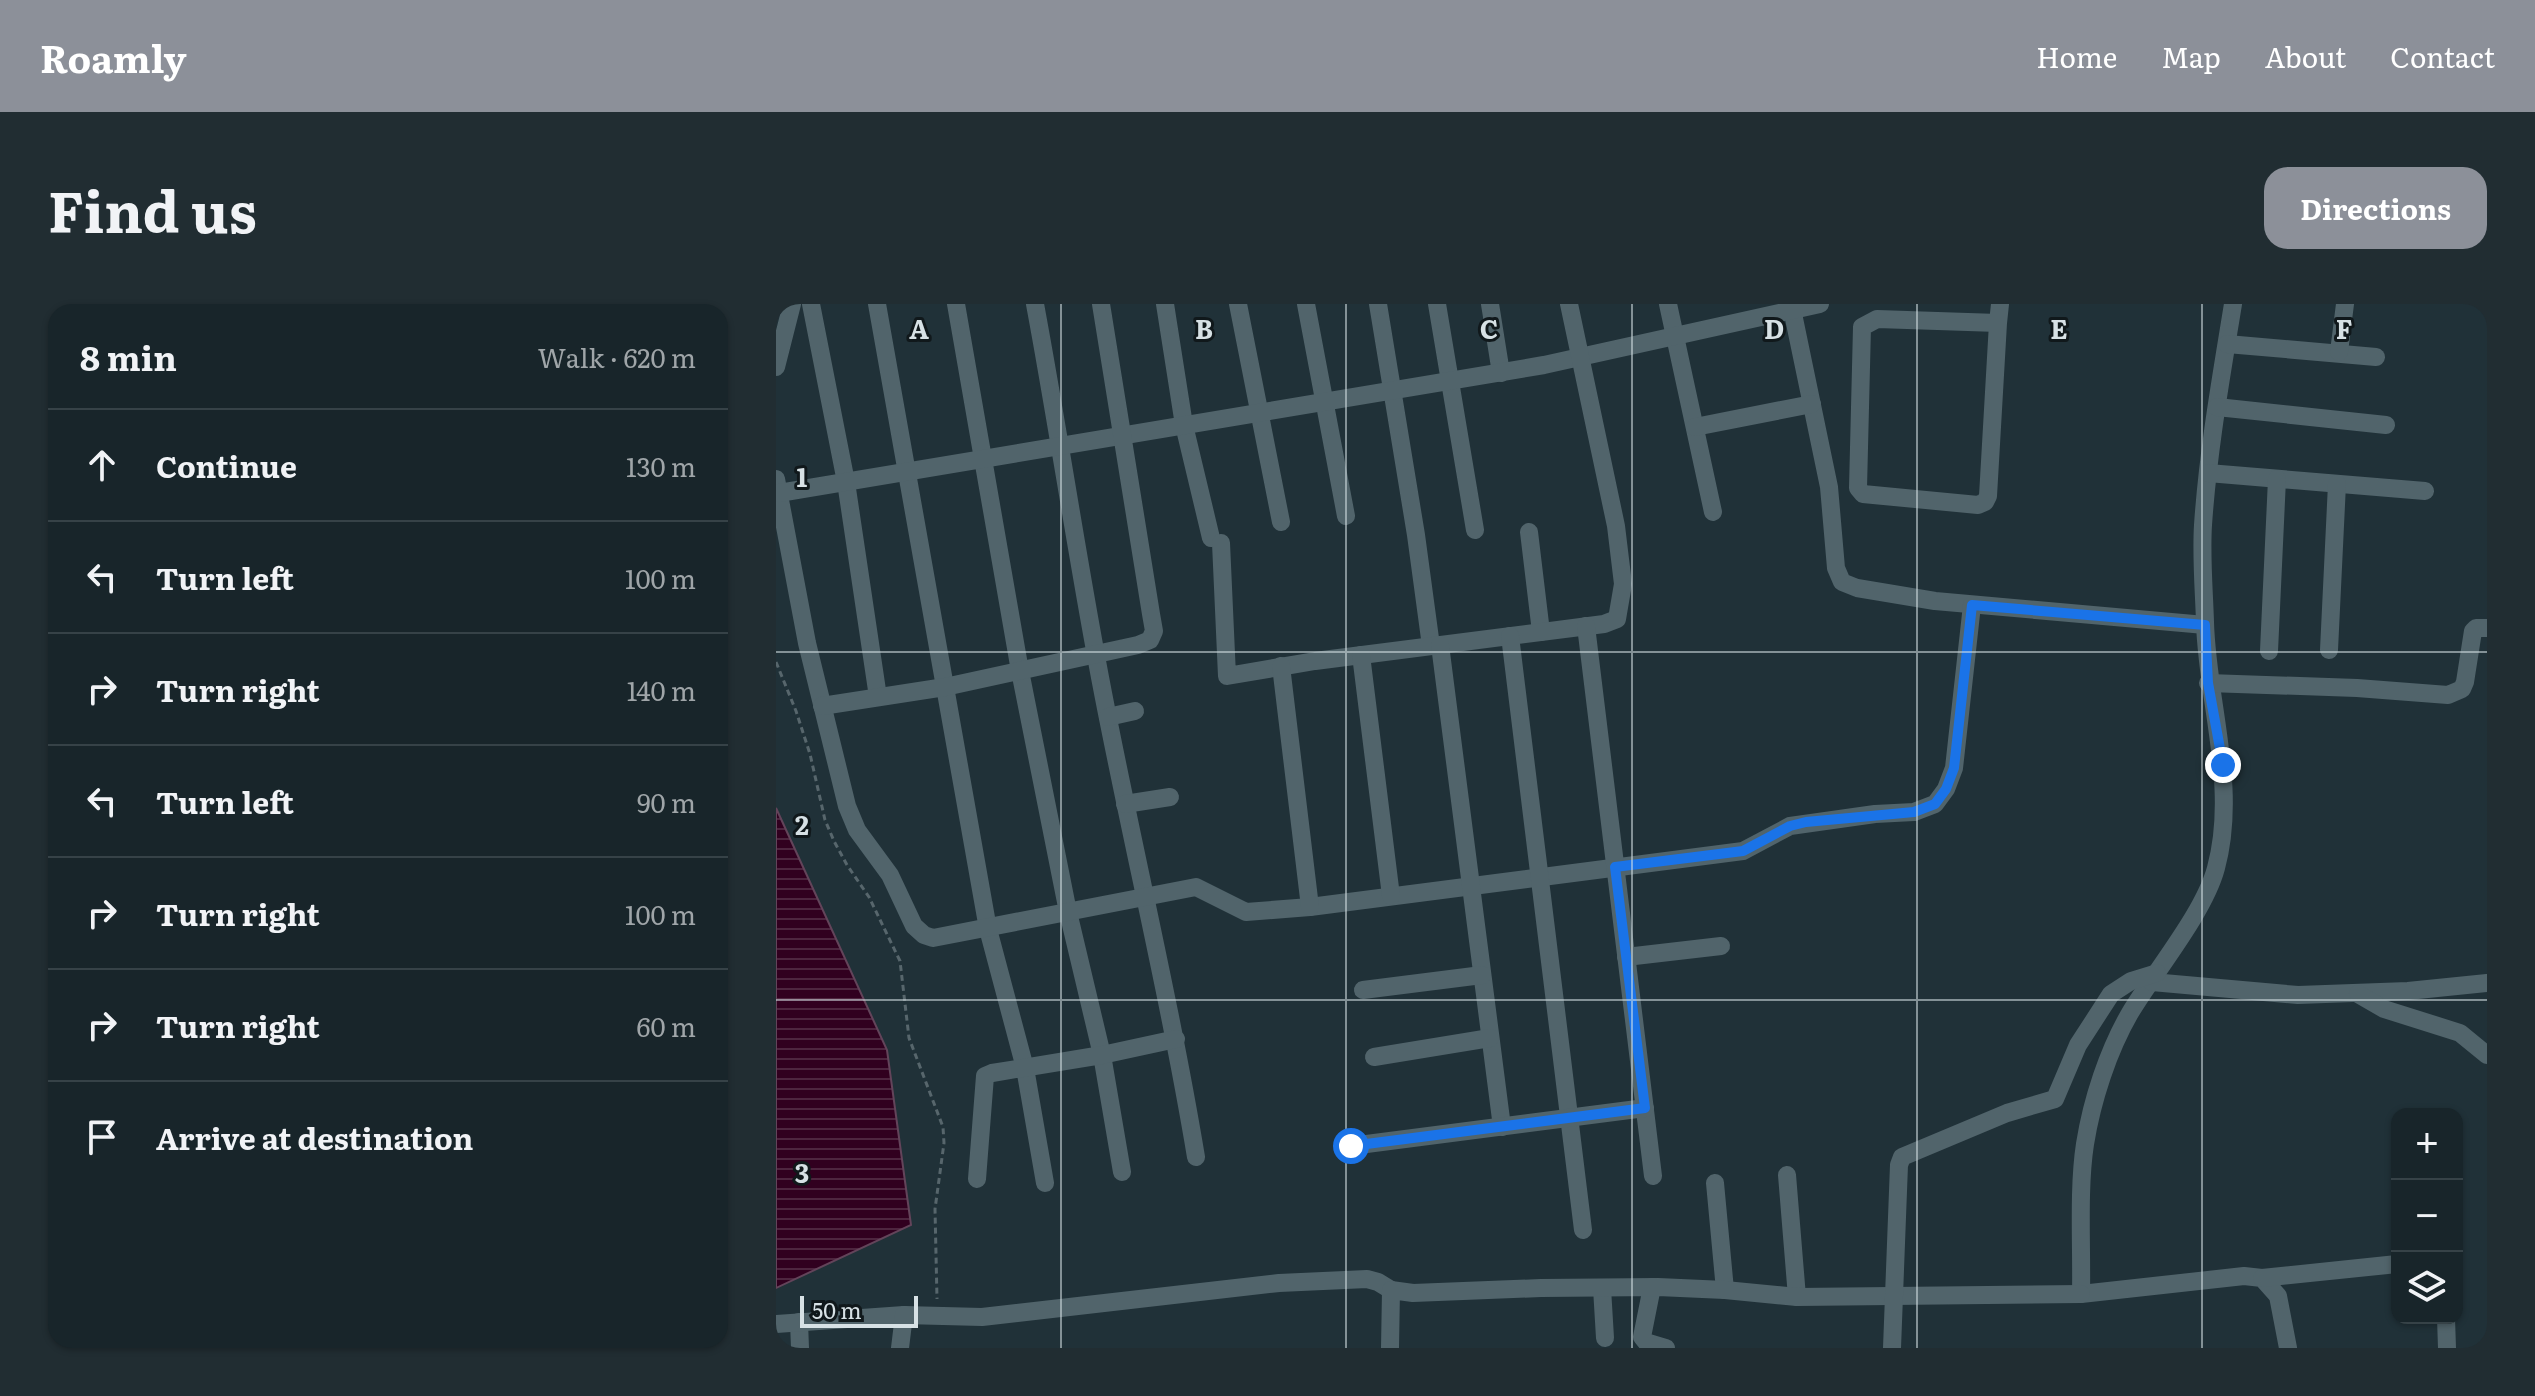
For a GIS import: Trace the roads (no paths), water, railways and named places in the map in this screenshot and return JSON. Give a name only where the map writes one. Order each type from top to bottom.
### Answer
[{"type":"street","points":[[776,367],[792,304]]},
{"type":"street","points":[[811,304],[846,482],[878,697]]},
{"type":"street","points":[[877,304],[988,929],[1025,1068],[1045,1183]]},
{"type":"street","points":[[956,304],[1020,671],[1068,912],[1102,1055],[1122,1172]]},
{"type":"street","points":[[1035,304],[1062,446],[1095,654],[1143,896],[1176,1039],[1196,1157]]},
{"type":"street","points":[[822,706],[945,687],[1150,640],[1154,631],[1101,304]]},
{"type":"street","points":[[1165,304],[1184,425],[1216,541],[1227,676],[1281,666],[1586,626],[1617,619],[1623,584],[1616,526],[1569,304]]},
{"type":"street","points":[[1238,304],[1281,522]]},
{"type":"street","points":[[1306,304],[1346,516]]},
{"type":"street","points":[[1378,304],[1435,645],[1471,886],[1502,1127]]},
{"type":"street","points":[[1437,304],[1475,530]]},
{"type":"street","points":[[1490,304],[1501,373]]},
{"type":"street","points":[[1668,304],[1713,512]]},
{"type":"street","points":[[1820,304],[1792,307],[1676,336],[1501,373],[846,482],[777,486],[807,643],[847,806],[857,830],[890,875],[914,926],[933,938],[1196,887],[1246,912],[1310,907],[1743,851],[1790,826],[1914,812],[1935,804],[1946,789],[1954,768],[1972,605]]},
{"type":"street","points":[[1998,323],[1875,312],[1862,327],[1858,488],[1870,496],[1978,505],[1985,502],[1988,496],[2000,304]]},
{"type":"street","points":[[2081,1294],[2085,1144],[2098,1092],[2113,1046],[2199,903],[2216,869],[2222,826],[2223,765],[2208,683],[2203,529],[2208,473],[2233,304]]},
{"type":"street","points":[[2339,352],[2345,304]]},
{"type":"street","points":[[1792,307],[1829,487],[1836,568],[1842,582],[1857,588],[1920,599],[2205,625]]},
{"type":"street","points":[[2227,344],[2376,357]]},
{"type":"street","points":[[1695,427],[1812,404]]},
{"type":"street","points":[[2217,407],[2386,425]]},
{"type":"street","points":[[2208,473],[2425,491]]},
{"type":"street","points":[[2269,651],[2277,479]]},
{"type":"street","points":[[2329,650],[2337,484]]},
{"type":"street","points":[[1529,532],[1541,632]]},
{"type":"street","points":[[1586,626],[1653,1176]]},
{"type":"street","points":[[2208,683],[2357,688],[2448,695],[2462,689],[2465,682],[2473,631],[2487,628]]},
{"type":"street","points":[[1510,636],[1583,1230]]},
{"type":"street","points":[[1361,655],[1391,896]]},
{"type":"street","points":[[1281,666],[1310,907]]},
{"type":"street","points":[[1108,717],[1135,711]]},
{"type":"street","points":[[1125,804],[1170,797]]},
{"type":"street","points":[[1626,957],[1721,946]]},
{"type":"street","points":[[1363,990],[1482,975]]},
{"type":"street","points":[[1892,1348],[1899,1165],[1902,1157],[2007,1113],[2055,1099],[2078,1045],[2111,994],[2131,981],[2155,978],[2298,995],[2408,991],[2487,983]]},
{"type":"street","points":[[2355,993],[2384,1009],[2460,1033],[2487,1055]]},
{"type":"street","points":[[1374,1057],[1490,1038]]},
{"type":"street","points":[[977,1179],[985,1076],[1176,1039]]},
{"type":"street","points":[[1351,1146],[1645,1108]]},
{"type":"street","points":[[1787,1175],[1797,1297]]},
{"type":"street","points":[[1715,1183],[1725,1290]]},
{"type":"street","points":[[776,1324],[904,1315],[982,1317],[1279,1283],[1367,1279],[1391,1290],[1413,1293],[1652,1287],[1797,1297],[2081,1294],[2244,1276],[2262,1278],[2391,1265]]},
{"type":"street","points":[[2262,1278],[2278,1296],[2288,1348]]},
{"type":"street","points":[[1652,1287],[1642,1337],[1646,1342],[1666,1348]]},
{"type":"street","points":[[1602,1288],[1605,1338]]},
{"type":"street","points":[[1390,1348],[1391,1290]]},
{"type":"street","points":[[900,1348],[904,1315]]},
{"type":"street","points":[[799,1322],[800,1348]]},
{"type":"street","points":[[2446,1324],[2447,1348]]}]
